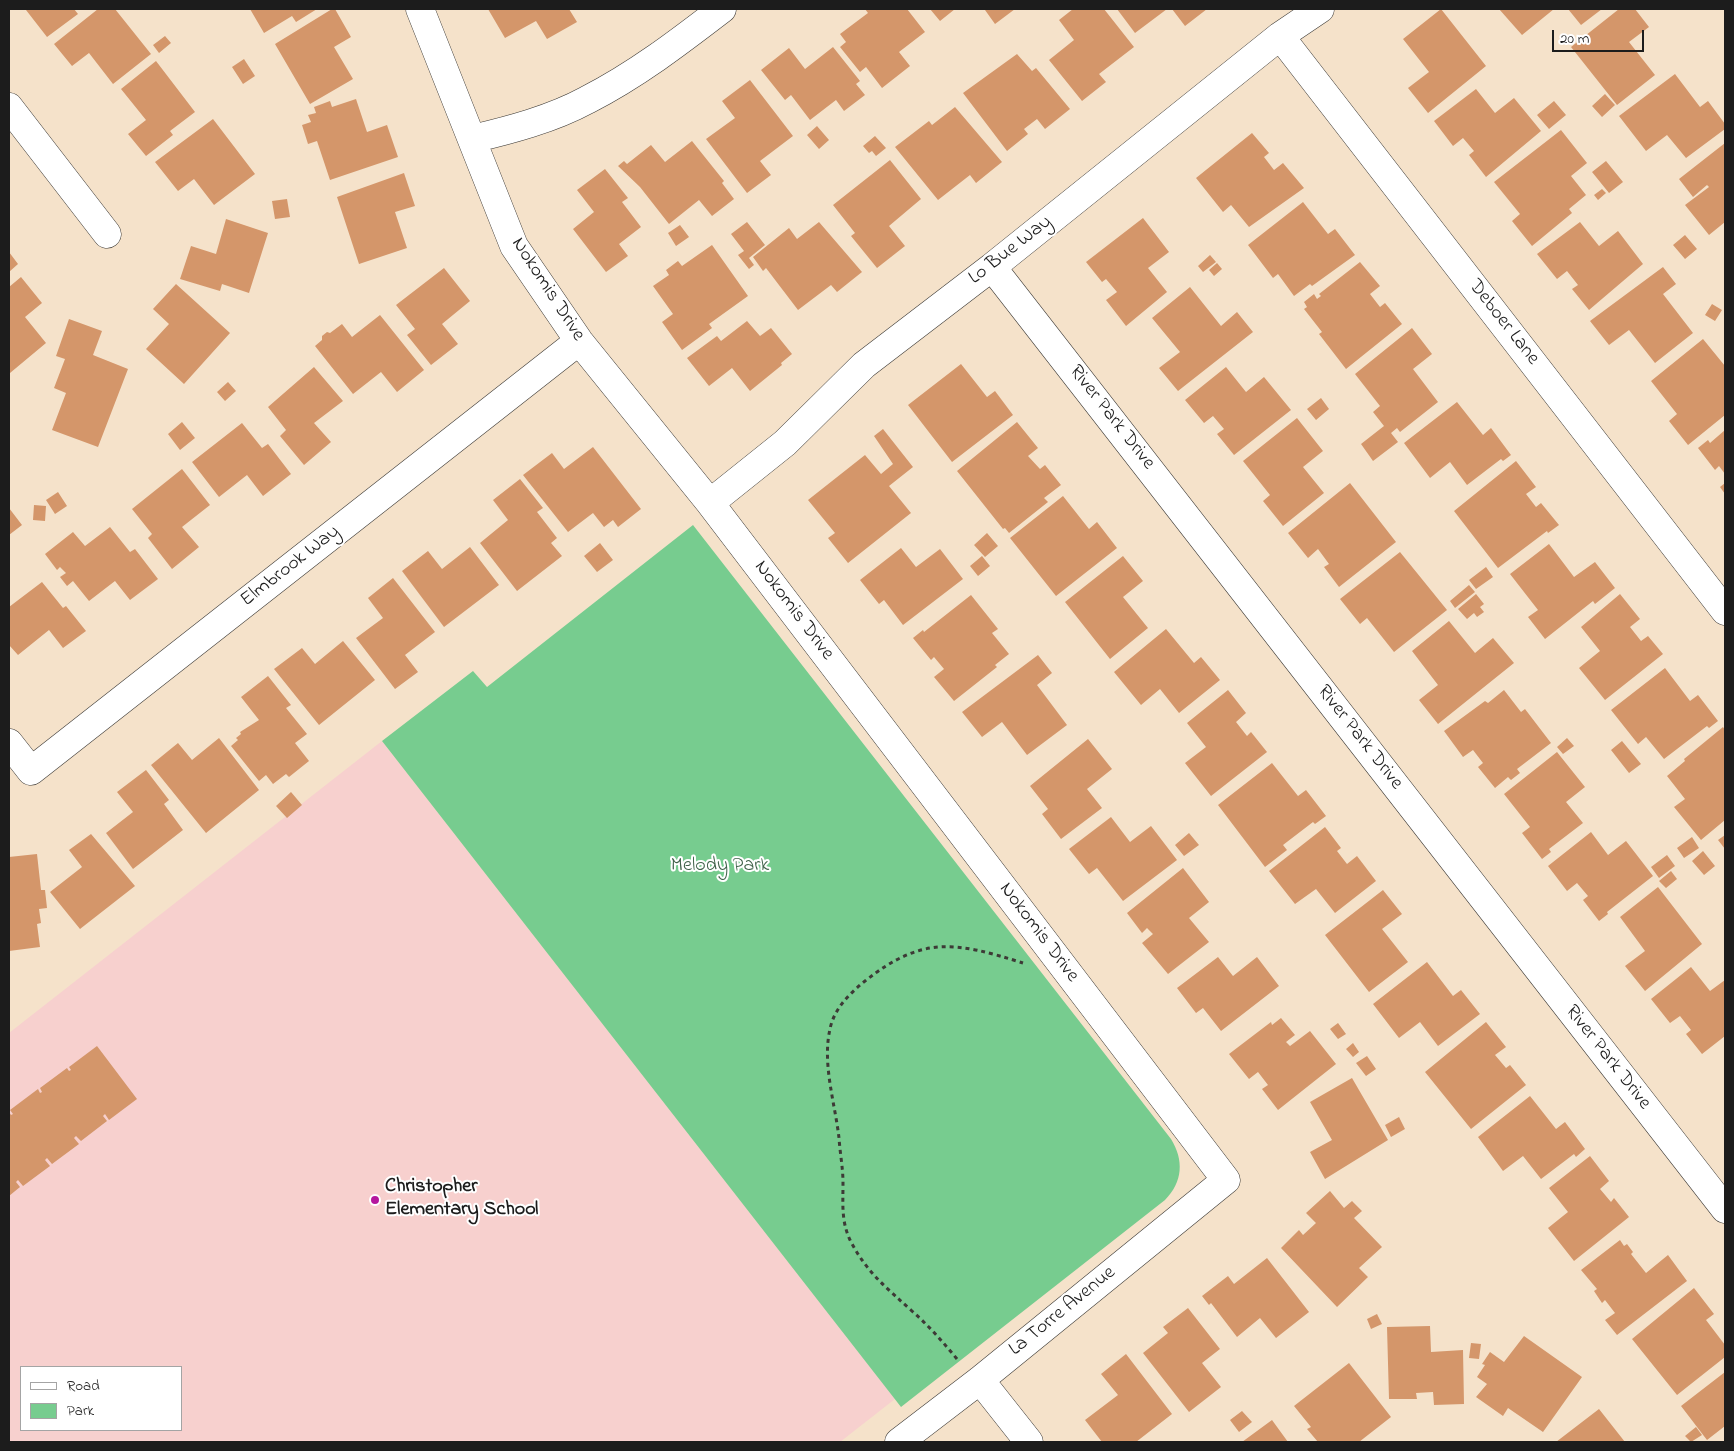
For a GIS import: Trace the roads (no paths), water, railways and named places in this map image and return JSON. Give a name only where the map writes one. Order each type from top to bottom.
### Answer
[{"type":"street","name":"Nokomis Drive","points":[[420,9],[514,246],[579,341],[710,503],[1226,1180]]},
{"type":"street","points":[[472,140],[514,129],[586,101],[664,54],[722,9]]},
{"type":"street","name":"Lo Bue Way","points":[[710,503],[785,443],[864,365],[992,267],[1280,36],[1320,9]]},
{"type":"street","name":"Deboer Lane","points":[[1280,36],[1725,611]]},
{"type":"street","points":[[9,107],[107,234]]},
{"type":"street","name":"River Park Drive","points":[[992,267],[1725,1209]]},
{"type":"street","name":"Elmbrook Way","points":[[9,743],[31,771],[579,341]]},
{"type":"street","name":"La Torre Avenue","points":[[899,1442],[980,1380],[1226,1180]]},
{"type":"street","points":[[980,1380],[1029,1442]]},
{"type":"place","name":"Christopher Elementary School","points":[[375,1200]]},
{"type":"park label","name":"Melody Park","points":[[720,867]]}]
